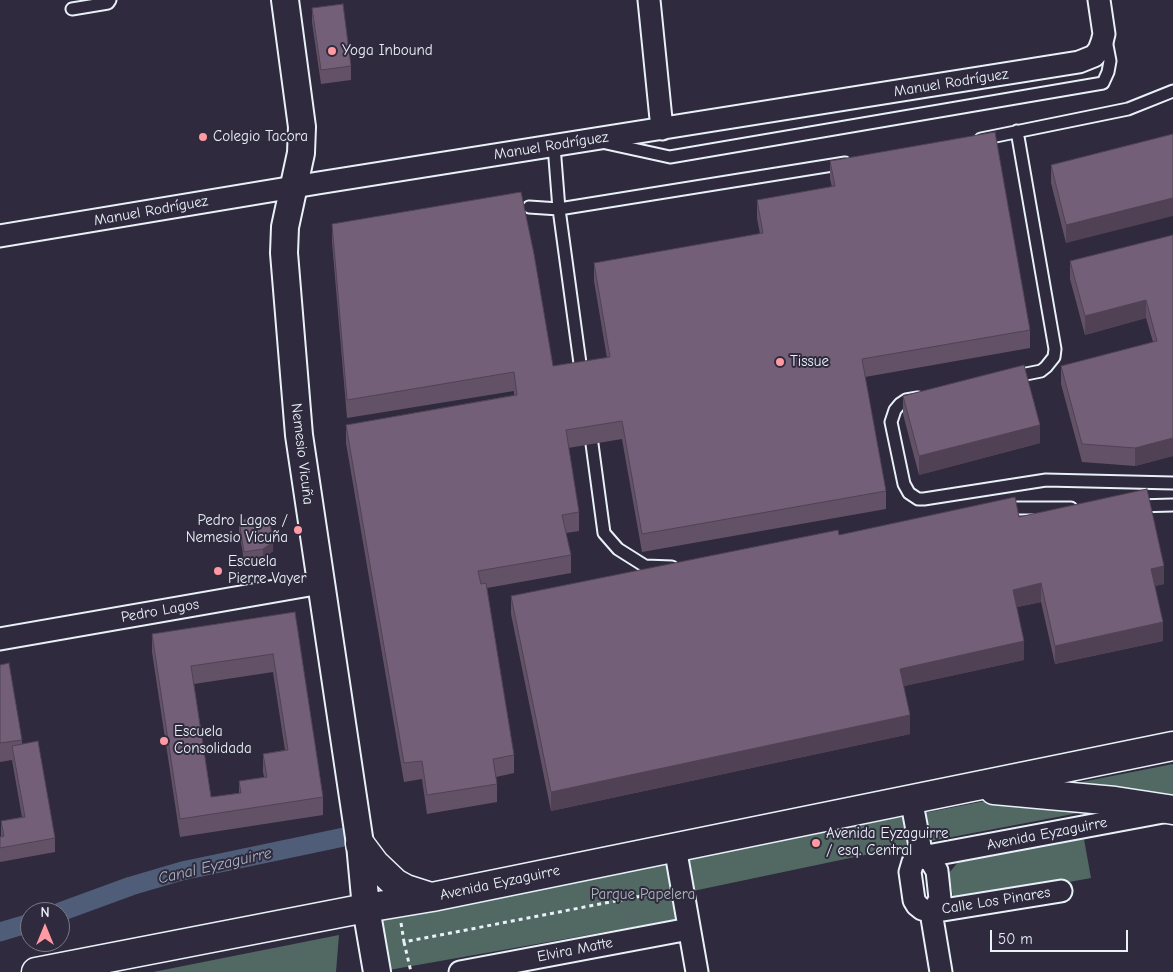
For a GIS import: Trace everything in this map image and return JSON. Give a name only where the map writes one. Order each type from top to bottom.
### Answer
[{"type":"main road","name":"Avenida Eyzaguirre","points":[[36,972],[432,897],[1173,746]]},
{"type":"main road","name":"Avenida Eyzaguirre","points":[[963,788],[1115,801],[1173,810]]},
{"type":"main road","points":[[360,844],[375,864],[394,883],[419,894],[432,897]]},
{"type":"street","name":"Nemesio Vicuña","points":[[285,0],[302,127],[301,153],[285,228],[284,253],[298,435],[360,844],[366,908],[378,972]]},
{"type":"street","points":[[649,0],[662,129]]},
{"type":"street","points":[[1099,0],[1103,26]]},
{"type":"street","name":"Manuel Rodríguez","points":[[0,236],[294,187],[1079,62],[1087,60],[1099,50],[1104,34],[1103,26]]},
{"type":"street","name":"Pedro Lagos","points":[[0,640],[321,583]]},
{"type":"street","points":[[911,798],[922,857],[913,862],[910,867],[910,877],[917,905],[931,912],[942,972]]},
{"type":"street","name":"Avenida Eyzaguirre","points":[[922,857],[1173,810]]},
{"type":"street","points":[[675,847],[697,972]]},
{"type":"street","name":"Calle Los Pinares","points":[[931,912],[1061,891]]},
{"type":"street","name":"Elvira Matte","points":[[460,972],[689,929]]},
{"type":"lane","points":[[72,9],[108,3],[110,0]]},
{"type":"lane","points":[[592,140],[670,157],[1103,83],[1110,61],[1103,26]]},
{"type":"lane","points":[[970,141],[1128,108],[1173,91]]},
{"type":"lane","points":[[998,380],[1041,370],[1050,363],[1055,350],[1017,131]]},
{"type":"lane","points":[[554,146],[559,210],[583,380]]},
{"type":"lane","points":[[528,207],[559,210],[854,161]]},
{"type":"lane","points":[[932,395],[906,400],[900,404],[892,416],[891,422],[904,484],[909,494],[918,499],[1046,480],[1173,483]]},
{"type":"lane","points":[[592,444],[604,533],[618,549],[645,566],[687,568]]},
{"type":"lane","points":[[1124,507],[1173,505]]},
{"type":"lane","points":[[989,514],[1017,508],[1084,508]]},
{"type":"path","points":[[404,942],[662,892],[664,901]]},
{"type":"path","points":[[396,903],[411,972]]},
{"type":"green space","name":"Parque Papelera","points":[[1173,764],[1173,795],[931,841],[674,895],[679,919],[389,970],[379,914],[929,812]]},
{"type":"green space","points":[[1084,839],[1091,878],[954,903],[949,873],[959,861]]},
{"type":"green space","points":[[339,935],[336,972],[153,972]]},
{"type":"building","name":"Yoga Inbound","points":[[343,4],[351,66],[321,70],[312,8]]},
{"type":"building","points":[[995,132],[1030,330],[862,359],[886,491],[642,534],[622,421],[566,430],[579,512],[562,515],[571,555],[478,571],[481,584],[486,583],[514,755],[493,759],[497,784],[427,795],[422,761],[404,763],[346,425],[517,395],[514,372],[347,400],[332,224],[521,192],[534,254],[553,366],[610,357],[594,263],[763,233],[757,200],[835,186],[830,161]]},
{"type":"building","points":[[1173,134],[1173,198],[1066,225],[1051,165]]},
{"type":"building","points":[[1173,235],[1173,438],[1135,448],[1082,444],[1061,366],[1157,341],[1146,300],[1085,316],[1070,261]]},
{"type":"building","points":[[1024,365],[1040,425],[919,456],[903,396]]},
{"type":"building","points":[[1147,489],[1164,566],[1151,569],[1163,622],[1055,646],[1041,583],[1013,590],[1024,641],[900,669],[910,715],[551,792],[511,596],[838,530],[839,535],[1015,497],[1019,517]]},
{"type":"building","points":[[269,516],[273,542],[263,549],[244,552],[239,520]]},
{"type":"building","points":[[295,612],[323,797],[180,819],[152,634]],"holes":[[[273,654],[288,750],[263,754],[267,777],[239,781],[241,793],[211,797],[191,666]]]},
{"type":"building","points":[[9,663],[22,740],[0,743],[0,665]]},
{"type":"building","points":[[38,741],[55,838],[0,848],[0,837],[4,836],[1,821],[25,817],[12,746]]},
{"type":"waterway","name":"Canal Eyzaguirre","points":[[70,908],[131,886],[182,871],[344,837]]},
{"type":"waterway","name":"Canal Eyzaguirre","points":[[0,932],[20,926]]},
{"type":"place","name":"Yoga Inbound","points":[[332,51]]},
{"type":"place","name":"Colegio Tacora","points":[[203,137]]},
{"type":"place","name":"Tissue","points":[[780,362]]},
{"type":"place","name":"Pedro Lagos / Nemesio Vicuña","points":[[298,530]]},
{"type":"place","name":"Escuela Pierre Vayer","points":[[218,571]]},
{"type":"place","name":"Escuela Consolidada","points":[[164,741]]},
{"type":"place","name":"Avenida Eyzaguirre / esq. Central","points":[[816,843]]}]
